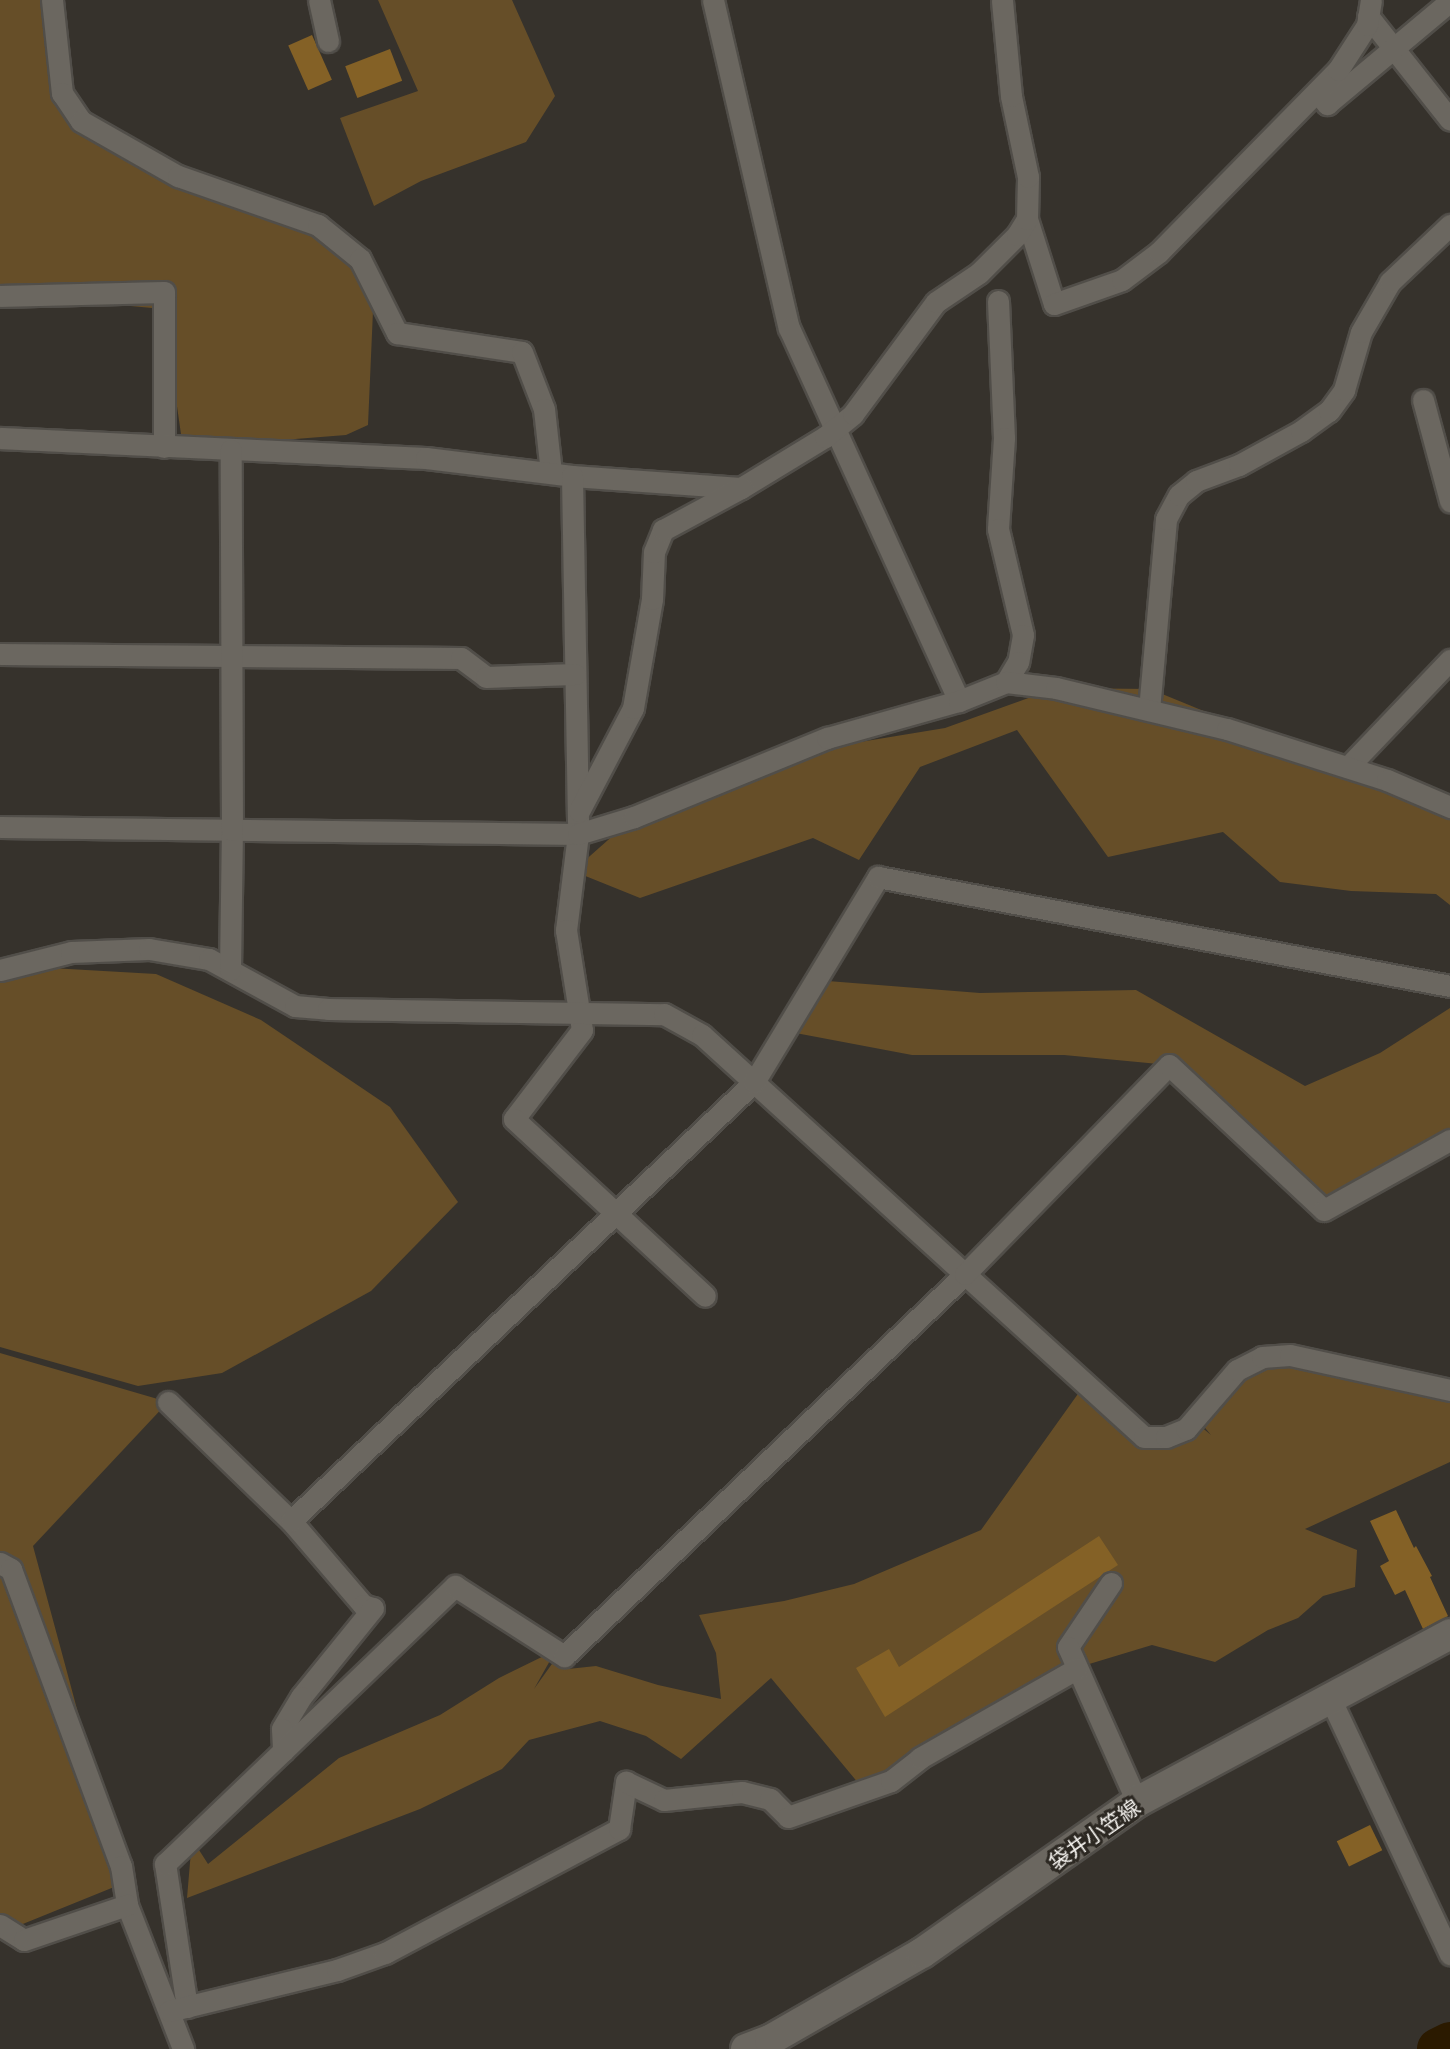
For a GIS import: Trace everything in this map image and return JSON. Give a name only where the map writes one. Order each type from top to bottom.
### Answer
[{"type":"main road","name":"袋井小笠線","points":[[746,2049],[770,2040],[922,1954],[1138,1802],[1450,1634]]},
{"type":"street","points":[[52,0],[62,93],[81,121],[178,176],[318,225],[360,259],[397,333],[522,352],[544,409],[551,472]]},
{"type":"street","points":[[319,0],[328,41]]},
{"type":"street","points":[[713,0],[789,328],[959,701]]},
{"type":"street","points":[[1002,0],[1011,96],[1028,177],[1027,219],[1054,304],[1122,280],[1159,253],[1338,70],[1367,26],[1370,8]]},
{"type":"street","points":[[1317,92],[1327,104],[1450,1]]},
{"type":"street","points":[[1370,8],[1394,48],[1450,120]]},
{"type":"street","points":[[578,824],[633,708],[652,599],[654,552],[663,530],[741,488],[836,428],[853,414],[936,302],[979,273],[1017,235],[1027,219]]},
{"type":"street","points":[[1149,710],[1166,519],[1179,495],[1196,481],[1239,465],[1301,431],[1329,411],[1344,390],[1361,332],[1390,282],[1450,225]]},
{"type":"street","points":[[0,296],[164,292],[164,447]]},
{"type":"street","points":[[998,300],[1004,438],[998,529],[1023,635],[1018,662],[1006,682]]},
{"type":"street","points":[[1423,400],[1443,431],[1450,501]]},
{"type":"street","points":[[0,439],[426,458],[572,476],[741,488]]},
{"type":"street","points":[[230,450],[230,970]]},
{"type":"street","points":[[572,476],[578,824],[566,930],[582,1030],[514,1119],[705,1297]]},
{"type":"street","points":[[0,654],[461,658],[486,677],[575,674]]},
{"type":"street","points":[[1348,767],[1450,660]]},
{"type":"street","points":[[0,827],[232,830],[578,824],[634,817],[827,738],[959,701],[1006,682],[1056,688],[1227,729],[1348,767],[1450,807]]},
{"type":"street","points":[[291,1521],[754,1082],[878,877],[1450,986]]},
{"type":"street","points":[[0,970],[71,952],[149,949],[209,959],[295,1006],[328,1009],[664,1014],[702,1035],[1144,1437],[1166,1437],[1186,1429],[1237,1370],[1262,1357],[1290,1355],[1450,1390]]},
{"type":"street","points":[[183,2049],[165,1864],[455,1586],[564,1656],[965,1275],[1169,1065],[1324,1210],[1450,1140]]},
{"type":"street","points":[[169,1402],[291,1521],[363,1605],[373,1608],[301,1697],[282,1729],[282,1751]]},
{"type":"street","points":[[0,1563],[11,1569],[16,1582],[121,1866],[127,1905],[178,2009]]},
{"type":"street","points":[[1111,1583],[1068,1647],[1138,1802]]},
{"type":"street","points":[[178,2009],[337,1970],[385,1953],[619,1829],[626,1782],[664,1800],[742,1792],[770,1799],[788,1817],[891,1780],[920,1758],[1076,1669]]},
{"type":"street","points":[[1330,1698],[1450,1954]]},
{"type":"street","points":[[0,1925],[23,1940],[127,1905]]},
{"type":"shaded area","points":[[0,0],[52,0],[60,79],[81,121],[136,152],[318,225],[374,288],[368,425],[346,435],[183,448],[163,309],[0,294]]},
{"type":"shaded area","points":[[378,0],[512,0],[555,96],[526,142],[421,181],[374,206],[340,118],[418,91]]},
{"type":"shaded area","points":[[1056,688],[1150,689],[1450,812],[1450,905],[1436,894],[1351,891],[1280,882],[1223,832],[1108,857],[1017,730],[920,767],[859,860],[813,838],[640,898],[573,871],[634,817],[787,754],[945,728]]},
{"type":"shaded area","points":[[16,966],[156,974],[261,1020],[390,1107],[458,1202],[371,1291],[222,1373],[138,1386],[0,1347],[0,968]]},
{"type":"shaded area","points":[[815,980],[980,993],[1136,990],[1305,1086],[1380,1053],[1450,1008],[1450,1140],[1324,1210],[1169,1065],[1064,1055],[912,1055],[785,1031]]},
{"type":"shaded area","points":[[0,1353],[168,1402],[33,1546],[124,1883],[8,1930],[0,1915]]},
{"type":"shaded area","points":[[1290,1355],[1450,1390],[1450,1462],[1305,1529],[1357,1550],[1355,1587],[1323,1596],[1298,1618],[1268,1630],[1215,1662],[1152,1645],[1076,1668],[864,1790],[771,1678],[681,1759],[646,1736],[600,1721],[529,1740],[502,1769],[420,1809],[187,1898],[192,1839],[208,1864],[339,1758],[440,1715],[499,1678],[556,1650],[534,1689],[559,1654],[568,1669],[596,1666],[658,1685],[721,1699],[716,1653],[699,1615],[784,1601],[854,1584],[981,1530],[1085,1384],[1144,1437],[1193,1420],[1211,1435],[1201,1423],[1234,1375]]},
{"type":"building","points":[[312,35],[332,80],[308,90],[288,46]]},
{"type":"building","points":[[390,49],[402,81],[357,98],[345,66]]},
{"type":"building","points":[[1396,1510],[1414,1548],[1416,1546],[1432,1576],[1430,1577],[1448,1616],[1423,1629],[1405,1590],[1395,1595],[1380,1566],[1389,1561],[1370,1521]]},
{"type":"building","points":[[1099,1536],[1118,1565],[885,1717],[856,1668],[889,1649],[899,1667]]},
{"type":"building","points":[[1370,1825],[1382,1850],[1349,1866],[1337,1841]]},
{"type":"waterway","points":[[1438,2049],[1450,2043]]}]
